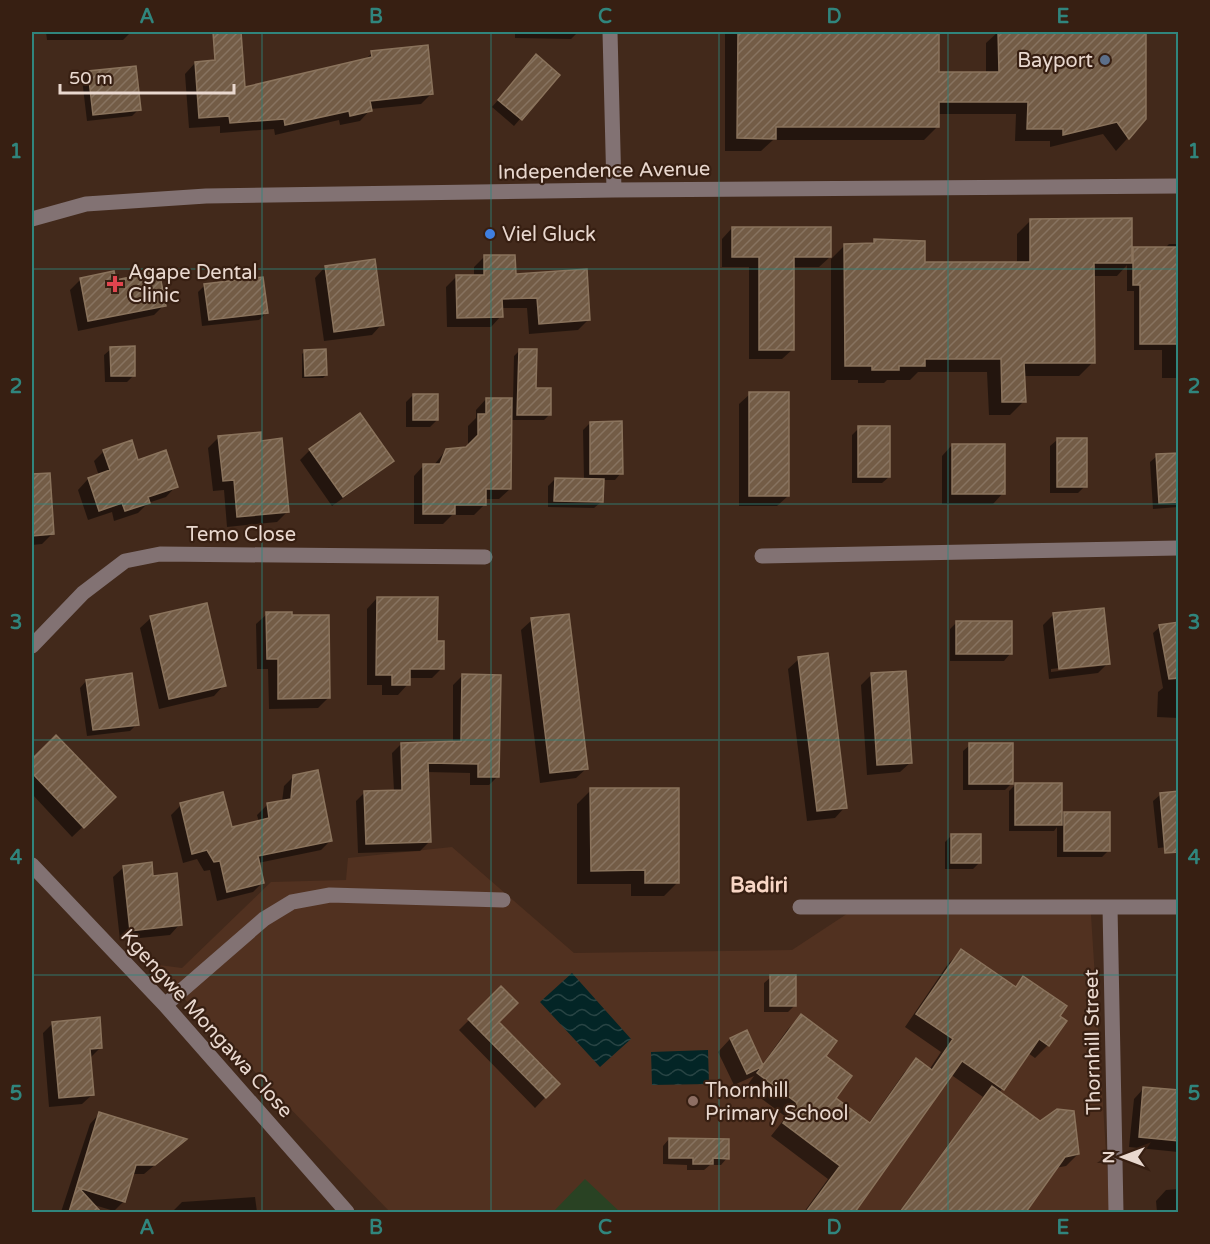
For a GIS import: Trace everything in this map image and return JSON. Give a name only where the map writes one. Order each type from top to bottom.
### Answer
[{"type":"street","points":[[610,32],[614,190]]},
{"type":"street","name":"Independence Avenue","points":[[32,219],[86,204],[206,196],[614,190],[1179,186]]},
{"type":"street","points":[[762,556],[1179,548]]},
{"type":"street","name":"Temo Close","points":[[32,646],[83,593],[125,561],[160,554],[485,557]]},
{"type":"street","name":"Kgengwe Mongawa Close","points":[[32,865],[165,1005],[347,1212]]},
{"type":"street","points":[[165,1005],[264,919],[292,903],[330,895],[503,900]]},
{"type":"street","name":"Thornhill Street","points":[[1110,907],[1116,1212]]},
{"type":"street","points":[[800,908],[1179,907]]},
{"type":"shaded area","name":"Thornhill Primary School","points":[[452,847],[574,953],[792,950],[865,902],[1090,899],[1109,1200],[1112,1212],[390,1212],[151,964],[182,968],[271,882],[346,880],[348,858]]},
{"type":"green space","points":[[585,1179],[620,1212],[553,1212]]},
{"type":"water","points":[[572,973],[631,1039],[600,1067],[540,1002]]},
{"type":"water","points":[[708,1050],[709,1084],[652,1085],[651,1052]]},
{"type":"building","points":[[213,32],[241,32],[245,87],[372,57],[371,51],[428,45],[433,94],[370,101],[372,111],[350,116],[349,111],[285,125],[284,119],[230,123],[229,116],[199,118],[195,62],[215,60]]},
{"type":"building","points":[[738,32],[939,32],[939,72],[999,72],[998,32],[1146,32],[1146,119],[1129,139],[1117,122],[1063,135],[1063,129],[1027,129],[1028,102],[939,102],[939,127],[776,127],[776,139],[737,138]]},
{"type":"building","points":[[536,54],[560,75],[522,120],[498,100]]},
{"type":"building","points":[[136,66],[141,110],[93,115],[88,71]]},
{"type":"building","points":[[1132,218],[1132,263],[1094,263],[1095,363],[1024,363],[1026,402],[1002,402],[1001,359],[925,359],[925,366],[899,366],[899,370],[872,370],[872,366],[845,366],[844,244],[874,243],[874,239],[925,241],[925,262],[1030,262],[1030,219]]},
{"type":"building","points":[[732,227],[831,227],[831,257],[794,257],[794,350],[759,350],[759,257],[732,257]]},
{"type":"building","points":[[1133,247],[1179,247],[1179,344],[1140,344],[1140,285],[1133,285]]},
{"type":"building","points":[[484,255],[515,255],[516,274],[587,269],[590,320],[539,324],[537,298],[502,299],[503,317],[457,318],[456,275],[484,275]]},
{"type":"building","points":[[375,259],[384,325],[334,332],[325,266]]},
{"type":"building","points":[[114,271],[116,280],[159,271],[166,306],[88,321],[80,278]]},
{"type":"building","points":[[263,277],[268,313],[209,320],[204,284]]},
{"type":"building","points":[[135,346],[135,376],[111,376],[110,347]]},
{"type":"building","points":[[326,349],[327,375],[305,376],[304,350]]},
{"type":"building","points":[[519,349],[537,349],[536,388],[551,388],[551,415],[517,415]]},
{"type":"building","points":[[749,392],[789,392],[789,496],[749,496]]},
{"type":"building","points":[[413,394],[438,394],[438,420],[413,420]]},
{"type":"building","points":[[486,398],[512,398],[511,489],[486,489],[486,505],[455,505],[455,514],[423,514],[423,464],[440,464],[446,449],[466,447],[478,435],[478,414],[486,414]]},
{"type":"building","points":[[360,413],[394,461],[343,497],[309,449]]},
{"type":"building","points":[[622,421],[623,474],[590,474],[590,422]]},
{"type":"building","points":[[858,426],[890,426],[890,477],[858,477]]},
{"type":"building","points":[[261,432],[261,441],[282,438],[289,512],[237,517],[234,480],[223,481],[218,436]]},
{"type":"building","points":[[1057,438],[1087,438],[1087,487],[1057,487]]},
{"type":"building","points":[[132,440],[138,460],[166,450],[178,487],[148,497],[150,503],[125,511],[122,503],[99,511],[88,478],[110,470],[103,450]]},
{"type":"building","points":[[952,444],[1005,444],[1005,494],[952,494]]},
{"type":"building","points":[[1179,453],[1179,502],[1159,503],[1156,454]]},
{"type":"building","points":[[50,473],[54,534],[32,536],[32,474]]},
{"type":"building","points":[[555,478],[604,479],[603,502],[554,501]]},
{"type":"building","points":[[377,597],[438,597],[437,641],[444,641],[444,669],[410,669],[410,685],[392,685],[392,675],[376,675]]},
{"type":"building","points":[[207,603],[226,686],[169,699],[150,616]]},
{"type":"building","points":[[1104,608],[1110,664],[1059,669],[1053,613]]},
{"type":"building","points":[[266,612],[329,615],[330,698],[278,699],[278,659],[267,659]]},
{"type":"building","points":[[569,614],[588,769],[550,773],[531,618]]},
{"type":"building","points":[[956,621],[1012,621],[1012,654],[956,654]]},
{"type":"building","points":[[1179,622],[1179,678],[1169,679],[1159,625]]},
{"type":"building","points":[[828,653],[847,808],[817,811],[798,657]]},
{"type":"building","points":[[906,671],[912,763],[877,765],[871,673]]},
{"type":"building","points":[[132,673],[139,725],[93,730],[86,680]]},
{"type":"building","points":[[462,674],[501,675],[499,777],[478,777],[478,764],[428,763],[431,842],[366,844],[364,791],[402,790],[401,743],[461,741]]},
{"type":"building","points":[[56,735],[116,797],[84,828],[32,773],[32,759]]},
{"type":"building","points":[[969,743],[1013,743],[1013,784],[969,784]]},
{"type":"building","points":[[318,770],[332,841],[258,856],[264,883],[227,892],[220,861],[214,862],[207,850],[192,854],[180,803],[223,792],[232,827],[269,818],[267,803],[291,799],[293,775]]},
{"type":"building","points":[[1015,783],[1062,783],[1062,825],[1015,825]]},
{"type":"building","points":[[590,788],[679,788],[679,883],[645,883],[645,870],[591,871]]},
{"type":"building","points":[[1179,791],[1179,852],[1165,853],[1160,793]]},
{"type":"building","points":[[1064,812],[1110,812],[1110,851],[1064,851]]},
{"type":"building","points":[[951,834],[981,834],[981,863],[951,863]]},
{"type":"building","points":[[152,862],[153,876],[177,873],[182,925],[130,931],[123,866]]},
{"type":"building","points":[[961,949],[1016,987],[1023,976],[1067,1006],[1060,1016],[1067,1021],[1049,1046],[1039,1039],[1004,1090],[962,1061],[855,1212],[806,1212],[840,1166],[783,1123],[797,1103],[757,1073],[763,1066],[747,1074],[730,1038],[747,1030],[763,1065],[801,1014],[837,1041],[826,1056],[852,1076],[836,1098],[870,1123],[916,1058],[932,1070],[953,1039],[916,1014]]},
{"type":"building","points":[[770,975],[796,975],[796,1006],[770,1006]]},
{"type":"building","points":[[501,986],[518,1003],[499,1022],[560,1084],[546,1098],[468,1019]]},
{"type":"building","points":[[100,1017],[102,1048],[90,1049],[94,1095],[59,1098],[52,1022]]},
{"type":"building","points":[[992,1086],[1040,1121],[1057,1109],[1074,1111],[1079,1154],[1065,1157],[1026,1212],[900,1212]]},
{"type":"building","points":[[1143,1087],[1179,1090],[1179,1141],[1139,1137]]},
{"type":"building","points":[[99,1112],[187,1139],[155,1165],[136,1165],[125,1202],[79,1188],[101,1212],[69,1212]]},
{"type":"building","points":[[669,1138],[729,1139],[729,1159],[713,1158],[713,1164],[693,1164],[693,1158],[669,1158]]},
{"type":"place","name":"Bayport","points":[[1105,60]]},
{"type":"place","name":"Viel Gluck","points":[[490,234]]},
{"type":"place","name":"Agape Dental Clinic","points":[[115,284]]},
{"type":"place","name":"Thornhill Primary School","points":[[693,1101]]},
{"type":"district","name":"Badiri","points":[[759,885]]}]
